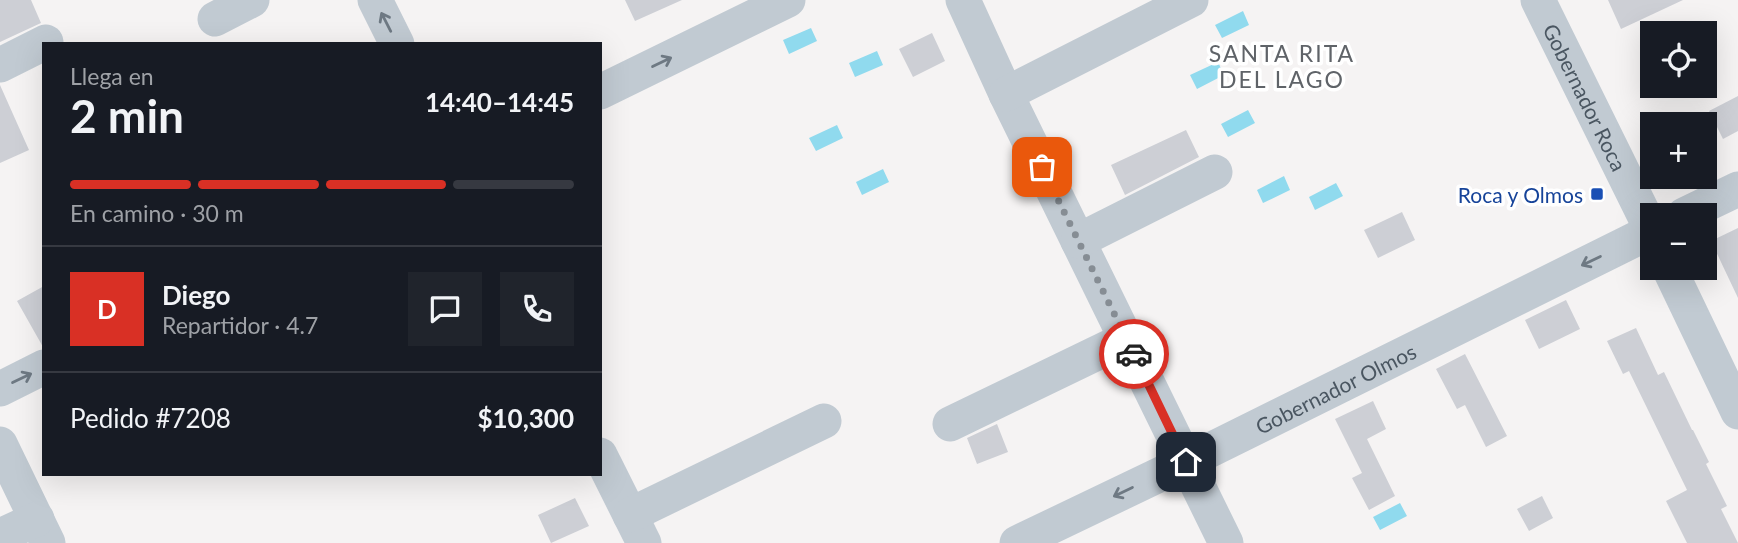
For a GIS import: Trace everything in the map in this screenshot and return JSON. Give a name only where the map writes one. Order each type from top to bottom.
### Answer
[{"type":"street","points":[[215,19],[252,0]]},
{"type":"street","points":[[375,0],[396,42]]},
{"type":"street","points":[[602,91],[788,0]]},
{"type":"street","points":[[962,0],[1226,543]]},
{"type":"street","points":[[1006,94],[1191,0]]},
{"type":"street","name":"Gobernador Roca","points":[[1538,0],[1640,207]]},
{"type":"street","points":[[0,65],[42,44]]},
{"type":"street","points":[[1078,241],[1216,172]]},
{"type":"street","points":[[1709,203],[1738,189]]},
{"type":"street","name":"Gobernador Olmos","points":[[1017,543],[1640,237]]},
{"type":"street","points":[[1675,280],[1735,400]]},
{"type":"street","points":[[950,424],[1126,339]]},
{"type":"street","points":[[0,389],[42,368]]},
{"type":"street","points":[[602,459],[637,529],[824,421]]},
{"type":"street","points":[[0,444],[43,531],[0,536]]},
{"type":"water","points":[[1243,11],[1249,25],[1222,38],[1215,25]]},
{"type":"water","points":[[811,28],[817,41],[789,54],[783,40]]},
{"type":"water","points":[[877,51],[883,65],[855,77],[849,63]]},
{"type":"water","points":[[1218,62],[1224,75],[1197,89],[1190,75]]},
{"type":"water","points":[[1248,110],[1255,123],[1228,137],[1221,124]]},
{"type":"water","points":[[837,125],[843,138],[816,151],[809,138]]},
{"type":"water","points":[[883,169],[889,182],[862,195],[856,182]]},
{"type":"water","points":[[1284,176],[1290,190],[1263,203],[1257,190]]},
{"type":"water","points":[[1336,183],[1343,196],[1315,210],[1309,197]]},
{"type":"water","points":[[1400,503],[1407,516],[1380,530],[1373,517]]},
{"type":"building","points":[[0,0],[31,0],[41,23],[0,42]]},
{"type":"building","points":[[625,0],[682,0],[635,21]]},
{"type":"building","points":[[1608,0],[1683,0],[1621,29]]},
{"type":"building","points":[[932,33],[945,61],[913,77],[899,49]]},
{"type":"building","points":[[0,85],[29,150],[0,163]]},
{"type":"building","points":[[1738,96],[1738,131],[1723,139],[1717,127],[1717,112],[1709,111]]},
{"type":"building","points":[[1186,130],[1199,157],[1125,195],[1111,165]]},
{"type":"building","points":[[1402,212],[1415,240],[1378,258],[1364,230]]},
{"type":"building","points":[[1738,228],[1738,298],[1717,254],[1717,238]]},
{"type":"building","points":[[42,287],[42,345],[17,301]]},
{"type":"building","points":[[1566,300],[1580,329],[1539,349],[1525,320]]},
{"type":"building","points":[[1636,328],[1658,375],[1664,372],[1709,462],[1706,464],[1727,506],[1721,509],[1738,543],[1687,543],[1666,501],[1687,490],[1629,371],[1623,374],[1607,341]]},
{"type":"building","points":[[1465,354],[1507,436],[1486,447],[1465,405],[1457,409],[1436,369]]},
{"type":"building","points":[[1373,401],[1386,429],[1367,439],[1395,496],[1369,510],[1352,478],[1362,473],[1335,419]]},
{"type":"building","points":[[997,424],[1008,452],[977,464],[967,438]]},
{"type":"building","points":[[1542,496],[1553,518],[1529,531],[1517,509]]},
{"type":"building","points":[[575,498],[589,526],[551,543],[538,515]]},
{"type":"way so far","points":[[1042,167],[1134,354]]},
{"type":"place","name":"Roca y Olmos","points":[[1597,194]]},
{"type":"district","name":"SANTA RITA DEL LAGO","points":[[1282,66]]},
{"type":"route","points":[[1134,354],[1186,462]]}]
